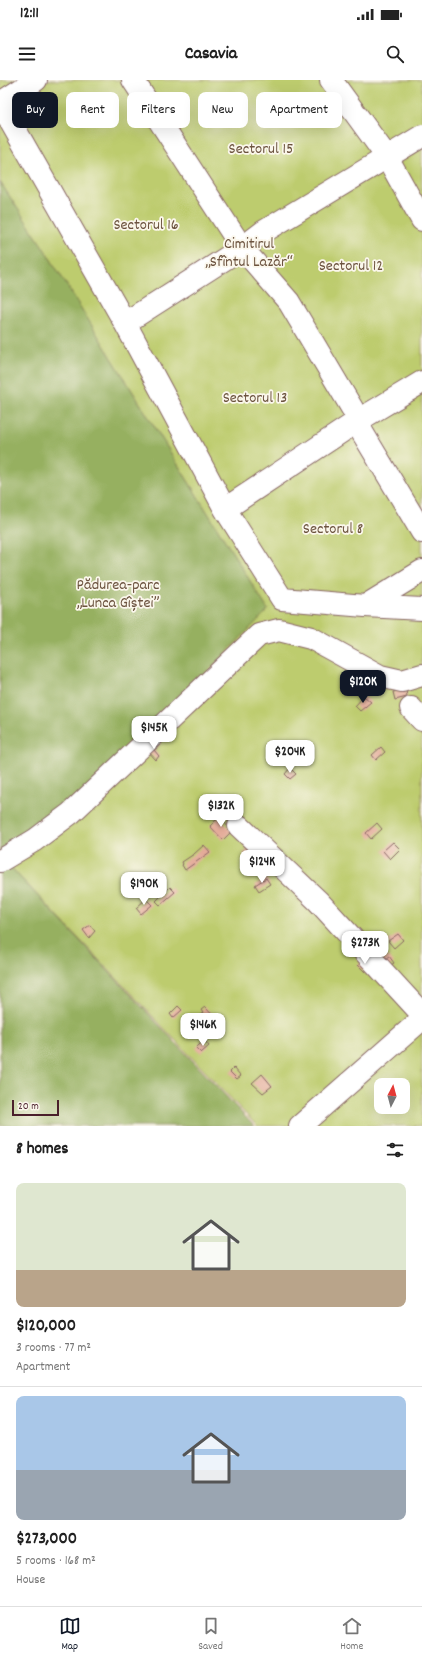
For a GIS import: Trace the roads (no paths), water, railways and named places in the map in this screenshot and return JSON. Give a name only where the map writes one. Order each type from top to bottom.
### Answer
[{"type":"lane","points":[[36,80],[0,103],[125,323],[225,509],[282,600],[422,609]]},
{"type":"lane","points":[[133,80],[242,248],[289,302],[359,420],[362,432],[422,532]]},
{"type":"lane","points":[[330,80],[387,157],[422,220]]},
{"type":"lane","points":[[125,323],[242,248],[262,232],[422,136]]},
{"type":"lane","points":[[225,509],[359,420],[422,382]]},
{"type":"lane","points":[[365,606],[422,571]]},
{"type":"lane","points":[[0,861],[35,840],[71,813],[259,636],[279,630],[310,638],[380,676],[402,681],[422,675]]},
{"type":"lane","points":[[240,826],[318,901],[422,1014]]},
{"type":"lane","points":[[300,1126],[422,1019]]},
{"type":"park label","name":"Sectorul 15","points":[[261,149]]},
{"type":"park label","name":"Sectorul 16","points":[[146,225]]},
{"type":"park label","name":"Cimitirul „Sfîntul Lazăr“","points":[[249,253]]},
{"type":"park label","name":"Sectorul 12","points":[[351,266]]},
{"type":"park label","name":"Sectorul 13","points":[[255,398]]},
{"type":"park label","name":"Sectorul 8","points":[[333,529]]},
{"type":"park label","name":"Pădurea-parc „Lunca Gîștei”","points":[[118,594]]}]
